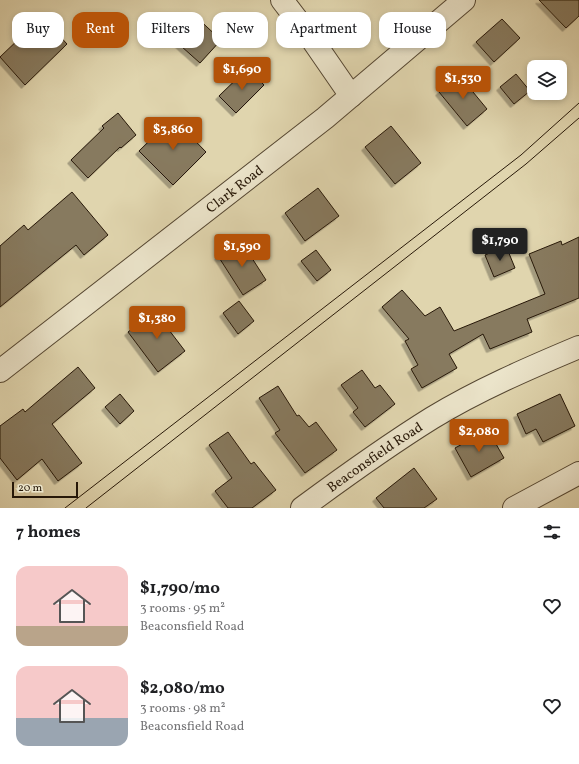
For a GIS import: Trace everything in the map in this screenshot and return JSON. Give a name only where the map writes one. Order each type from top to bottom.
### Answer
[{"type":"street","points":[[282,0],[311,38],[351,96]]},
{"type":"street","name":"Clark Road","points":[[0,371],[351,96],[464,0]]},
{"type":"street","name":"Beaconsfield Road","points":[[302,508],[382,450],[433,417],[515,374],[579,347]]},
{"type":"street","points":[[514,508],[579,473]]},
{"type":"building","points":[[539,0],[579,0],[579,16],[566,28]]},
{"type":"building","points":[[502,19],[520,38],[494,62],[476,42]]},
{"type":"building","points":[[204,24],[212,32],[212,48],[214,48],[200,63],[183,48],[204,48]]},
{"type":"building","points":[[12,46],[12,48],[63,48],[25,85],[0,57]]},
{"type":"building","points":[[248,68],[264,85],[236,113],[219,96]]},
{"type":"building","points":[[516,74],[527,87],[527,93],[514,104],[500,87]]},
{"type":"building","points":[[459,75],[487,109],[467,126],[439,92]]},
{"type":"building","points":[[118,113],[136,135],[121,148],[120,147],[88,178],[71,160],[104,128],[102,126]]},
{"type":"building","points":[[173,118],[206,152],[173,185],[139,151]]},
{"type":"building","points":[[391,126],[421,163],[395,184],[365,147]]},
{"type":"building","points":[[318,188],[339,216],[305,241],[285,213]]},
{"type":"building","points":[[72,192],[108,235],[84,255],[76,245],[0,307],[0,246],[24,225],[28,230]]},
{"type":"building","points":[[579,237],[579,298],[527,319],[532,332],[490,349],[483,334],[449,354],[457,368],[422,388],[411,369],[418,365],[405,341],[409,339],[382,307],[402,290],[425,316],[440,307],[454,331],[545,294],[529,254],[561,241],[562,245]]},
{"type":"building","points":[[241,241],[266,280],[243,295],[218,256]]},
{"type":"building","points":[[506,246],[515,268],[494,277],[485,255]]},
{"type":"building","points":[[316,250],[331,270],[317,281],[301,261]]},
{"type":"building","points":[[239,301],[254,321],[238,334],[223,313]]},
{"type":"building","points":[[159,308],[173,327],[169,330],[185,351],[158,372],[128,332]]},
{"type":"building","points":[[78,367],[95,388],[52,424],[82,463],[58,481],[42,459],[17,480],[0,458],[0,426],[23,409],[25,412]]},
{"type":"building","points":[[362,370],[375,388],[380,385],[395,404],[365,427],[353,412],[358,408],[341,385]]},
{"type":"building","points":[[278,386],[297,416],[299,415],[309,427],[316,422],[337,450],[305,473],[275,433],[280,430],[259,398]]},
{"type":"building","points":[[120,394],[134,411],[120,424],[105,407]]},
{"type":"building","points":[[560,394],[575,426],[543,442],[536,429],[526,434],[517,414]]},
{"type":"building","points":[[488,430],[504,458],[471,477],[455,448]]},
{"type":"building","points":[[228,432],[251,464],[254,462],[276,490],[252,508],[228,508],[215,491],[232,478],[209,445]]},
{"type":"building","points":[[414,468],[437,499],[424,508],[384,508],[376,498]]},
{"type":"tram line","points":[[65,508],[521,155],[579,103]]},
{"type":"tram line","points":[[86,508],[526,164],[579,118]]}]
